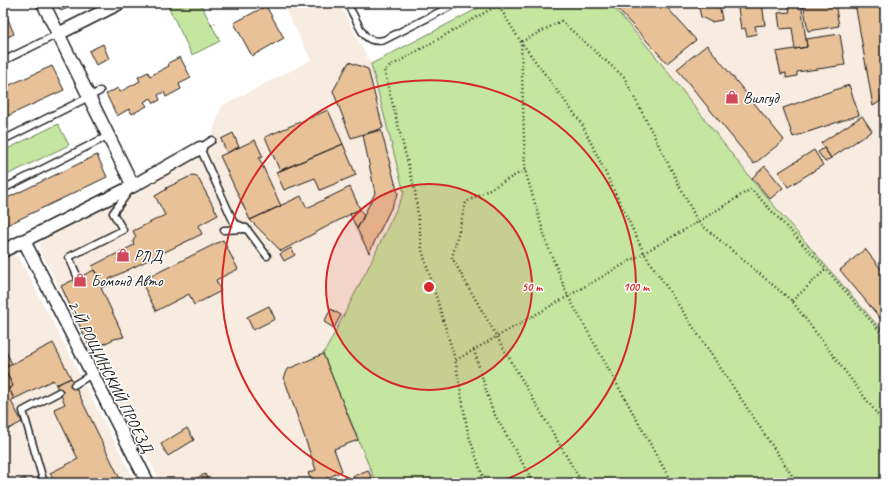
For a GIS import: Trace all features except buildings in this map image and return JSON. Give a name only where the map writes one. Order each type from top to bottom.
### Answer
[{"type":"street","points":[[43,3],[132,186]]},
{"type":"street","points":[[58,34],[120,3]]},
{"type":"street","points":[[3,251],[132,186],[200,148]]},
{"type":"street","name":"2-Й РОЩИНСКИЙ ПРОЕЗД","points":[[24,241],[148,483]]},
{"type":"lane","points":[[347,3],[364,36],[370,40],[377,41],[384,40],[457,3]]},
{"type":"lane","points":[[3,61],[58,34]]},
{"type":"lane","points":[[3,140],[100,91]]},
{"type":"lane","points":[[3,189],[108,136]]},
{"type":"lane","points":[[212,140],[200,148],[234,223],[246,228],[267,256]]},
{"type":"lane","points":[[78,278],[69,258],[123,230],[112,213],[132,186]]},
{"type":"lane","points":[[224,230],[246,228]]},
{"type":"lane","points":[[74,385],[92,374]]},
{"type":"lane","points":[[44,483],[23,411],[59,392]]},
{"type":"path","points":[[485,483],[468,434],[456,360],[422,250],[415,191],[384,70],[498,5],[521,42],[582,124],[644,253],[797,483]]},
{"type":"path","points":[[521,42],[561,21],[624,76],[698,222],[792,301],[885,426]]},
{"type":"path","points":[[211,25],[215,23]]},
{"type":"path","points":[[521,42],[525,170],[547,244],[568,296],[672,483]]},
{"type":"path","points":[[525,170],[466,202],[452,258],[582,483]]},
{"type":"path","points":[[456,360],[698,222],[751,189],[826,270],[885,337]]},
{"type":"path","points":[[792,301],[826,270]]},
{"type":"path","points":[[3,337],[10,334]]},
{"type":"path","points":[[474,350],[492,410],[534,483]]},
{"type":"path","points":[[881,419],[885,416]]},
{"type":"shaded area","points":[[282,3],[339,3],[371,64],[404,193],[372,260],[323,354],[376,483],[161,483],[39,249],[42,238],[213,144],[212,140],[214,127],[222,106],[311,60]]},
{"type":"shaded area","points":[[610,3],[881,3],[885,28],[885,334],[756,185],[653,53]]},
{"type":"shaded area","points":[[10,255],[19,257],[136,483],[3,483],[3,258]]},
{"type":"green space","points":[[200,3],[220,41],[192,55],[167,4]]},
{"type":"green space","points":[[488,3],[610,3],[653,53],[756,185],[885,334],[885,483],[376,483],[323,354],[372,260],[404,193],[371,64]]},
{"type":"green space","points":[[58,124],[69,145],[3,177],[3,151]]},
{"type":"place","name":"Вилгуд","points":[[732,97]]},
{"type":"place","name":"РЛД","points":[[123,255]]},
{"type":"place","name":"Бомонд Авто","points":[[80,280]]}]
